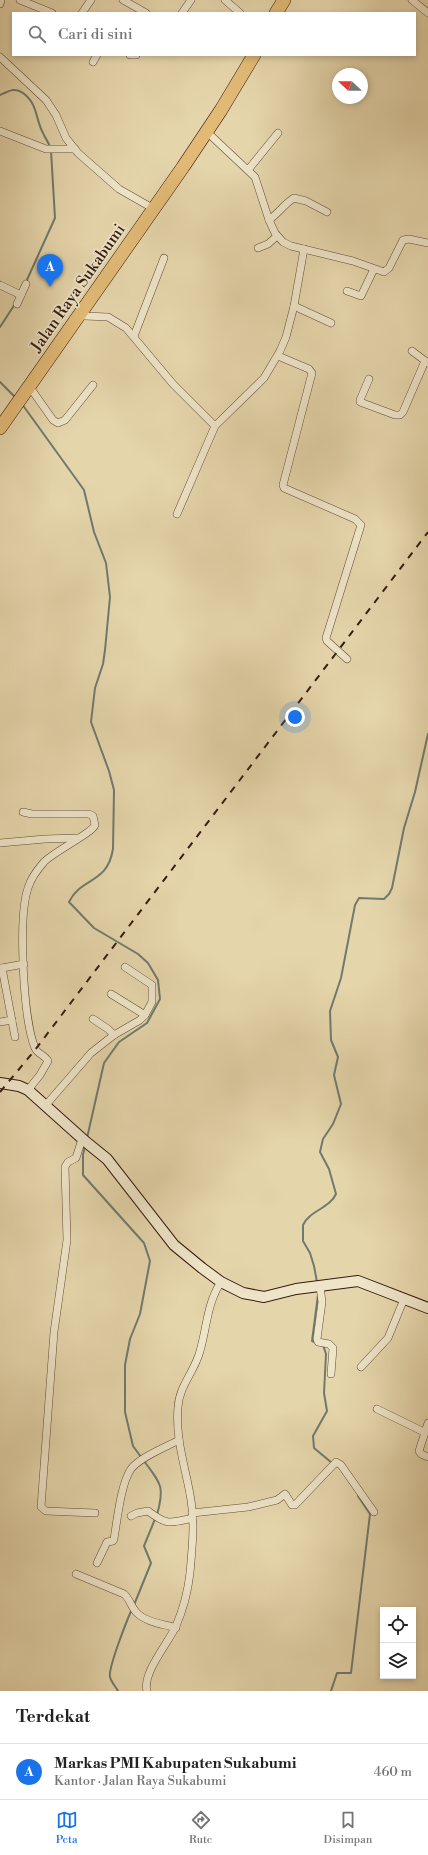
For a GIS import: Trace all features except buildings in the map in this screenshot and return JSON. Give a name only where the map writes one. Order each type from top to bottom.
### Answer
[{"type":"highway","points":[[277,12],[284,0]]},
{"type":"highway","name":"Jalan Raya Sukabumi","points":[[0,428],[207,132],[250,56]]},
{"type":"street","points":[[0,4],[1,0]]},
{"type":"street","points":[[20,0],[50,12]]},
{"type":"street","points":[[83,12],[91,0]]},
{"type":"street","points":[[123,0],[133,10]]},
{"type":"street","points":[[183,12],[190,0]]},
{"type":"street","points":[[412,0],[428,13]]},
{"type":"street","points":[[227,1],[239,12]]},
{"type":"street","points":[[0,57],[46,100],[56,115],[66,138],[75,149],[119,189],[154,209]]},
{"type":"street","points":[[0,131],[46,149],[75,149]]},
{"type":"street","points":[[207,132],[256,179],[269,220],[277,236],[285,244],[346,259],[384,272],[388,270],[400,243],[404,239],[428,243]]},
{"type":"street","points":[[248,170],[278,133]]},
{"type":"street","points":[[269,220],[278,214],[287,202],[294,198],[301,198],[327,212]]},
{"type":"street","points":[[258,248],[268,244],[277,236]]},
{"type":"street","points":[[177,514],[215,426],[252,392],[268,372],[278,356],[286,337],[294,306],[304,249]]},
{"type":"street","points":[[134,336],[164,258]]},
{"type":"street","points":[[347,291],[361,296],[374,269]]},
{"type":"street","points":[[17,304],[26,284]]},
{"type":"street","points":[[0,285],[21,295]]},
{"type":"street","points":[[294,306],[331,323]]},
{"type":"street","points":[[80,314],[85,316],[108,317],[126,328],[134,336],[157,367],[215,426]]},
{"type":"street","points":[[369,379],[360,402],[395,415],[400,415],[403,412],[426,362],[412,351]]},
{"type":"street","points":[[278,356],[309,369],[312,373],[283,485],[284,488],[355,519],[361,525],[326,638],[327,641],[347,659]]},
{"type":"street","points":[[28,389],[53,420],[58,423],[65,420],[93,385]]},
{"type":"street","points":[[0,843],[77,838],[86,835],[94,828],[95,825],[91,815],[70,813],[32,814],[23,812]]},
{"type":"street","points":[[28,1090],[40,1075],[48,1061],[35,1050],[26,1003],[23,922],[26,896],[30,882],[45,862],[77,838]]},
{"type":"street","points":[[15,1037],[1,968],[24,964]]},
{"type":"street","points":[[45,1106],[85,1058],[114,1035],[140,1020],[145,1015],[152,1002],[152,985],[125,967]]},
{"type":"street","points":[[110,994],[145,1015]]},
{"type":"street","points":[[94,1019],[114,1035]]},
{"type":"street","points":[[0,1022],[12,1020]]},
{"type":"street","points":[[0,1083],[18,1086],[28,1090],[112,1164],[174,1245],[221,1282],[243,1293],[264,1297],[291,1290],[358,1281],[428,1308]]},
{"type":"street","points":[[82,1139],[76,1158],[68,1162],[65,1167],[67,1240],[54,1332],[41,1507],[46,1511],[95,1513]]},
{"type":"street","points":[[147,1691],[146,1683],[157,1658],[176,1628],[189,1579],[192,1516],[179,1440],[178,1407],[180,1394],[199,1355],[214,1292],[221,1282]]},
{"type":"street","points":[[318,1287],[322,1302],[317,1339],[318,1342],[329,1344],[333,1348],[331,1374]]},
{"type":"street","points":[[361,1367],[388,1338],[404,1299]]},
{"type":"street","points":[[378,1409],[424,1432]]},
{"type":"street","points":[[428,1423],[419,1451],[420,1454],[428,1457]]},
{"type":"street","points":[[97,1564],[107,1542],[113,1541],[114,1539],[124,1486],[131,1469],[151,1454],[179,1440]]},
{"type":"street","points":[[131,1516],[148,1511],[169,1523],[192,1516],[277,1500],[285,1494],[292,1505],[295,1505],[336,1462],[340,1465],[374,1512]]},
{"type":"street","points":[[76,1574],[124,1594],[134,1610],[142,1616],[176,1628]]},
{"type":"waterway","points":[[0,95],[9,91],[17,90],[28,97],[34,107],[40,127],[50,147]]},
{"type":"waterway","points":[[26,282],[55,218],[51,151]]},
{"type":"waterway","points":[[0,327],[15,304]]},
{"type":"waterway","points":[[0,382],[16,398]]},
{"type":"waterway","points":[[22,404],[84,490],[94,532],[106,563],[110,597],[103,664],[95,688],[91,722],[109,771],[114,790],[113,849],[110,861],[105,869],[100,875],[74,894],[69,902],[94,928],[138,954],[148,963],[158,980],[160,999],[147,1023],[119,1042],[104,1063],[87,1138]]},
{"type":"waterway","points":[[317,1282],[310,1253],[303,1241],[303,1225],[310,1216],[329,1203],[336,1194],[329,1169],[320,1152],[323,1139],[333,1124],[341,1104],[334,1075],[338,1057],[331,1040],[330,1011],[341,978],[355,905],[359,898],[384,899],[392,888],[404,828],[415,792],[428,734]]},
{"type":"waterway","points":[[85,1146],[83,1155],[83,1175],[144,1243],[150,1261],[140,1314],[130,1339],[125,1365],[125,1412],[133,1446],[141,1457]]},
{"type":"waterway","points":[[317,1343],[312,1341],[318,1295]]},
{"type":"waterway","points":[[323,1345],[326,1354],[324,1393],[327,1411],[313,1436],[314,1448],[332,1463]]},
{"type":"waterway","points":[[144,1461],[160,1486],[161,1498],[157,1515]]},
{"type":"waterway","points":[[331,1691],[337,1673],[351,1673],[370,1514],[358,1496]]},
{"type":"waterway","points":[[134,1605],[151,1563],[144,1546],[155,1519]]},
{"type":"waterway","points":[[118,1691],[112,1683],[110,1672],[118,1644],[132,1609]]},
{"type":"railway","points":[[0,1092],[35,1050],[428,532]]},
{"type":"place","name":"Markas PMI Kabupaten Sukabumi","points":[[50,287]]}]
